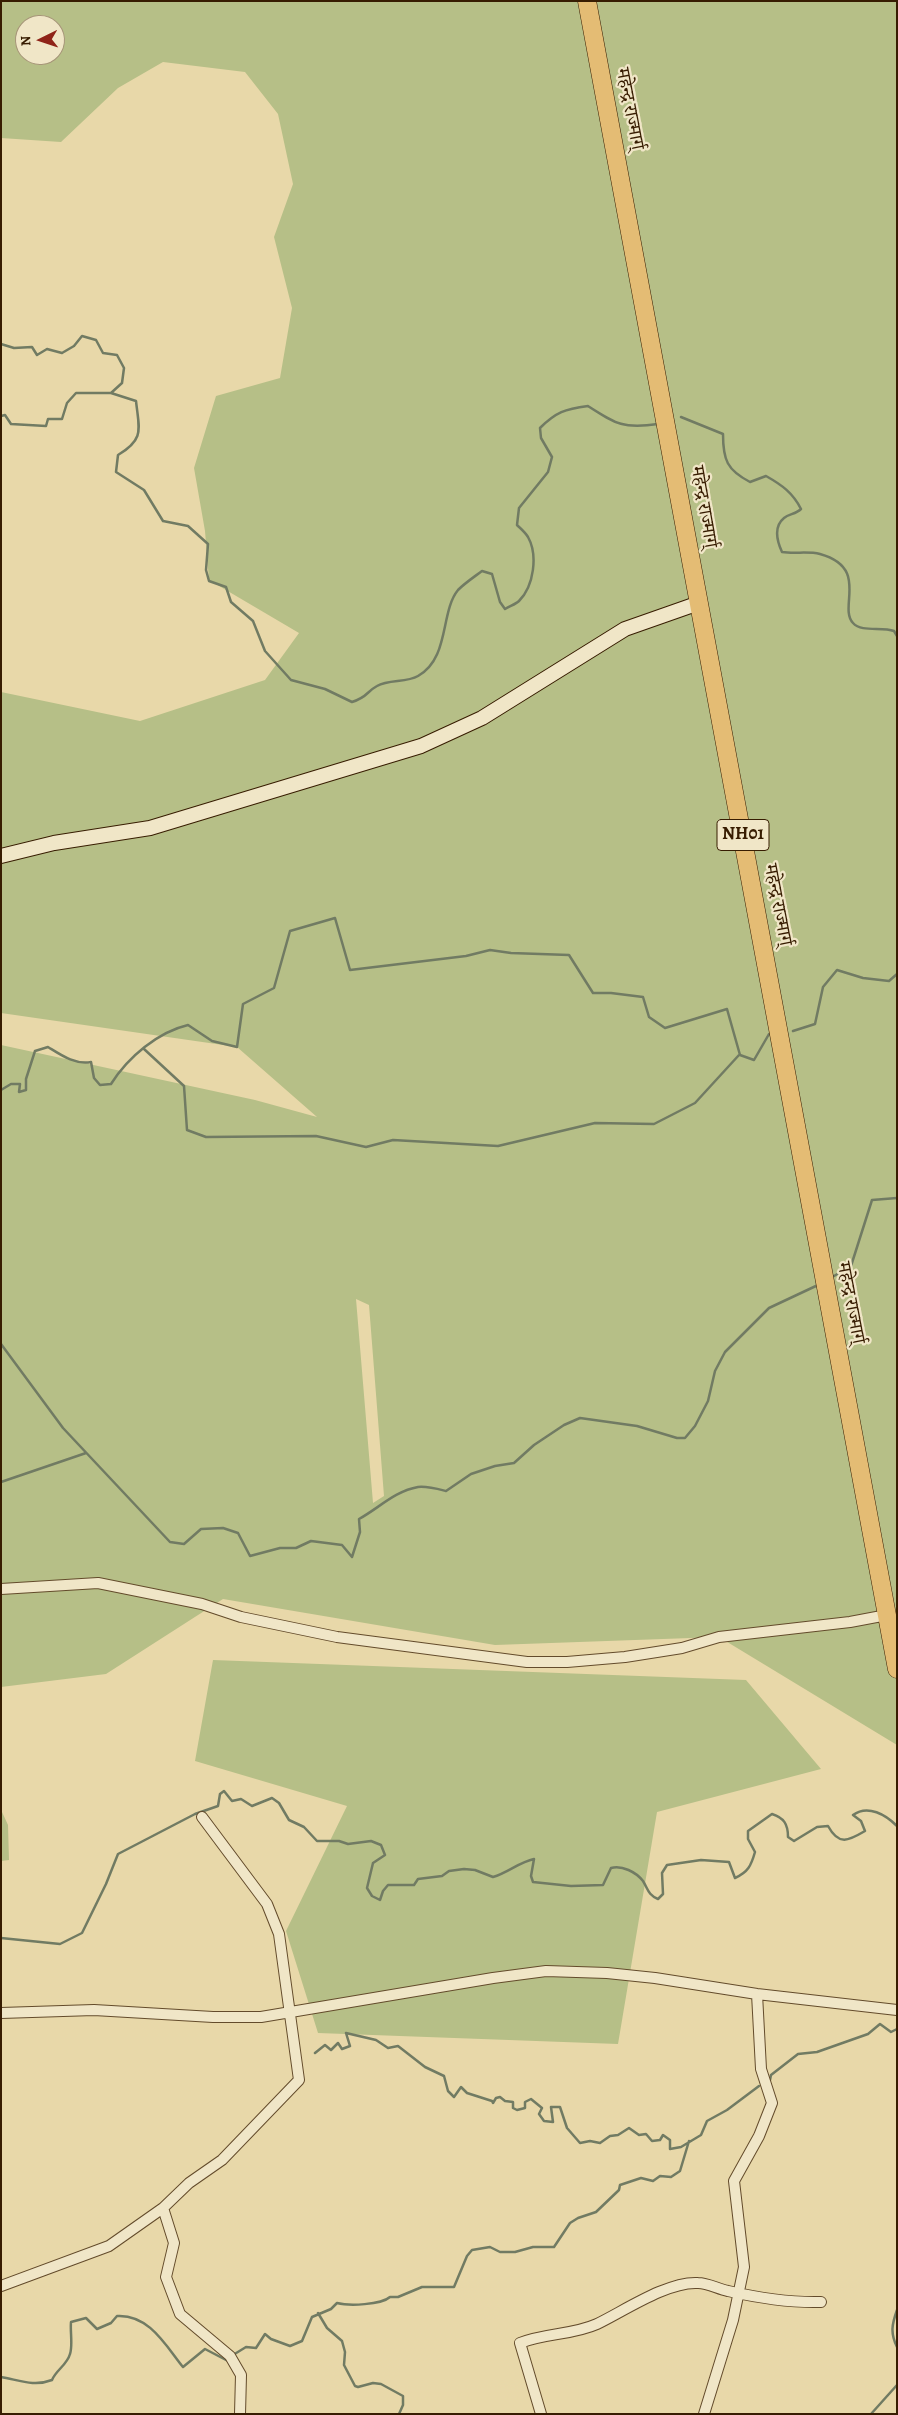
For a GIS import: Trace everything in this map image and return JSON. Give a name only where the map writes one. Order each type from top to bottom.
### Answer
[{"type":"highway","name":"महेन्द्र राज्मार्ग्","points":[[587,1],[897,1670]]},
{"type":"street","points":[[1,856],[54,843],[150,828],[421,746],[482,718],[625,629],[699,603]]},
{"type":"street","points":[[1,1589],[98,1583],[202,1604],[241,1617],[337,1637],[527,1662],[567,1662],[625,1657],[682,1648],[719,1637],[850,1622],[887,1615]]},
{"type":"street","points":[[1,2286],[109,2246],[163,2208],[189,2183],[222,2160],[299,2080],[279,1934],[267,1904],[202,1818]]},
{"type":"street","points":[[1,2013],[94,2010],[242,2018],[290,2013],[546,1971],[655,1978],[756,1994],[897,2010]]},
{"type":"street","points":[[704,2414],[733,2320],[744,2267],[734,2181],[759,2136],[772,2103],[763,2074],[756,1994]]},
{"type":"street","points":[[163,2208],[174,2243],[166,2277],[176,2305],[180,2314],[230,2356],[241,2375],[240,2414]]},
{"type":"street","points":[[541,2414],[520,2343],[538,2336],[571,2332],[596,2324],[640,2301],[683,2285],[698,2283],[768,2300],[797,2303],[821,2302]]},
{"type":"green space","points":[[1,1],[897,1],[897,1745],[719,1637],[495,1645],[223,1599],[106,1674],[1,1687],[1,1045],[255,1100],[317,1117],[237,1047],[1,1013],[1,692],[140,721],[265,680],[299,633],[209,580],[205,531],[194,468],[216,396],[280,378],[292,308],[274,237],[293,184],[278,114],[245,72],[163,62],[118,88],[61,142],[1,138]],"holes":[[[356,1299],[369,1305],[384,1496],[373,1503]]]},
{"type":"green space","points":[[213,1660],[746,1680],[821,1769],[657,1812],[618,2044],[318,2033],[286,1931],[347,1806],[195,1761]]},
{"type":"green space","points":[[2,1812],[8,1825],[9,1860],[1,1861]]},
{"type":"waterway","points":[[1,344],[14,348],[32,347],[37,355],[47,349],[62,353],[74,346],[82,336],[96,340],[103,353],[117,355],[124,368],[122,383],[111,393],[136,401],[139,426],[133,444],[118,455],[116,472],[144,490],[163,521],[188,526],[208,544],[206,570],[209,581],[226,587],[231,602],[253,621],[265,651],[291,680],[325,689],[352,702],[361,698],[373,688],[382,684],[408,680],[418,676],[428,668],[440,647],[452,599],[458,590],[482,571],[492,574],[500,602],[505,609],[518,602],[524,595],[531,579],[534,561],[528,537],[517,525],[519,508],[548,472],[552,457],[541,438],[540,428],[561,412],[588,406],[620,424],[636,426],[658,424]]},
{"type":"waterway","points":[[1,416],[5,415],[11,424],[46,426],[48,419],[62,419],[67,403],[76,393],[111,393]]},
{"type":"waterway","points":[[681,417],[723,434],[725,457],[731,468],[742,478],[750,482],[766,476],[791,494],[801,509],[784,518],[778,526],[778,539],[782,552],[815,553],[835,560],[844,568],[848,578],[850,588],[849,616],[853,623],[867,629],[894,631],[897,636]]},
{"type":"waterway","points":[[1,1090],[11,1084],[20,1084],[19,1092],[26,1090],[26,1079],[35,1051],[48,1047],[74,1061],[91,1062],[94,1078],[100,1085],[111,1084],[135,1055],[155,1040],[177,1028],[188,1025],[212,1041],[237,1047],[243,1004],[274,988],[290,931],[335,918],[350,970],[466,956],[490,950],[511,953],[569,955],[593,993],[643,997],[649,1017],[665,1028],[727,1009],[740,1055],[754,1060],[769,1034]]},
{"type":"waterway","points":[[793,1031],[815,1024],[823,987],[837,970],[863,978],[889,981],[897,974]]},
{"type":"waterway","points":[[144,1049],[184,1086],[187,1130],[206,1137],[316,1136],[366,1147],[393,1140],[498,1146],[595,1123],[654,1124],[695,1103],[739,1055]]},
{"type":"waterway","points":[[834,1276],[851,1266],[872,1200],[897,1198]]},
{"type":"waterway","points":[[1,1344],[63,1428],[170,1542],[184,1544],[201,1529],[223,1528],[238,1533],[250,1556],[280,1548],[296,1548],[311,1541],[342,1545],[352,1557],[360,1532],[359,1519],[394,1496],[418,1487],[429,1487],[446,1491],[471,1474],[495,1466],[514,1463],[534,1445],[564,1425],[580,1418],[637,1426],[677,1438],[685,1438],[695,1426],[708,1401],[715,1371],[725,1352],[769,1308],[818,1285]]},
{"type":"waterway","points":[[1,1482],[86,1453]]},
{"type":"waterway","points":[[1,1938],[60,1944],[82,1933],[106,1884],[118,1854],[195,1814],[218,1806],[220,1794],[224,1791],[232,1801],[241,1799],[252,1806],[272,1798],[279,1803],[289,1820],[304,1827],[317,1841],[339,1841],[348,1844],[371,1841],[381,1845],[385,1855],[373,1863],[367,1888],[372,1896],[380,1900],[383,1891],[388,1885],[414,1885],[418,1879],[442,1876],[449,1871],[464,1869],[475,1870],[493,1877],[534,1859],[531,1876],[533,1882],[571,1886],[603,1885],[611,1868],[615,1867],[628,1870],[637,1875],[643,1881],[650,1894],[658,1899],[663,1894],[662,1873],[667,1865],[701,1860],[729,1862],[735,1878],[746,1871],[755,1852],[748,1839],[748,1831],[772,1814],[780,1817],[787,1828],[788,1837],[794,1841],[817,1827],[828,1826],[836,1837],[840,1839],[844,1840],[854,1837],[865,1831],[861,1821],[853,1815],[865,1811],[876,1812],[888,1818],[897,1826]]},
{"type":"waterway","points":[[770,2080],[771,2075],[798,2054],[817,2052],[868,2034],[880,2024],[891,2032],[897,2029]]},
{"type":"waterway","points":[[315,2053],[325,2045],[331,2050],[338,2043],[342,2049],[350,2046],[346,2033],[376,2040],[388,2048],[398,2046],[425,2067],[444,2076],[448,2091],[454,2097],[461,2087],[467,2093],[492,2101],[493,2103],[496,2098],[500,2097],[505,2101],[513,2102],[513,2108],[517,2110],[525,2108],[525,2102],[531,2099],[542,2108],[539,2114],[544,2121],[553,2122],[551,2107],[560,2107],[567,2128],[580,2143],[590,2141],[600,2143],[610,2136],[618,2135],[629,2128],[639,2135],[646,2134],[652,2141],[660,2140],[663,2135],[670,2140],[670,2149],[681,2147],[701,2135],[707,2121],[727,2110],[759,2086]]},
{"type":"waterway","points":[[233,2355],[246,2347],[256,2348],[265,2334],[271,2339],[290,2346],[302,2341],[312,2317],[331,2309],[337,2303],[357,2305],[380,2302],[422,2287],[454,2287],[467,2256],[472,2250],[490,2247],[500,2252],[515,2252],[533,2247],[554,2247],[570,2223],[596,2212],[619,2190],[620,2185],[641,2178],[653,2181],[660,2176],[671,2177],[680,2171],[689,2141]]},
{"type":"waterway","points":[[897,2310],[892,2328],[897,2347]]},
{"type":"waterway","points":[[318,2313],[327,2328],[342,2341],[345,2352],[344,2365],[355,2386],[373,2383],[381,2384],[403,2396],[403,2405],[399,2414]]},
{"type":"waterway","points":[[1,2377],[33,2383],[52,2380],[70,2354],[71,2322],[86,2318],[97,2329],[111,2323],[117,2316],[138,2320],[156,2333],[183,2367],[205,2349],[228,2361]]},
{"type":"waterway","points":[[871,2414],[897,2385]]}]
